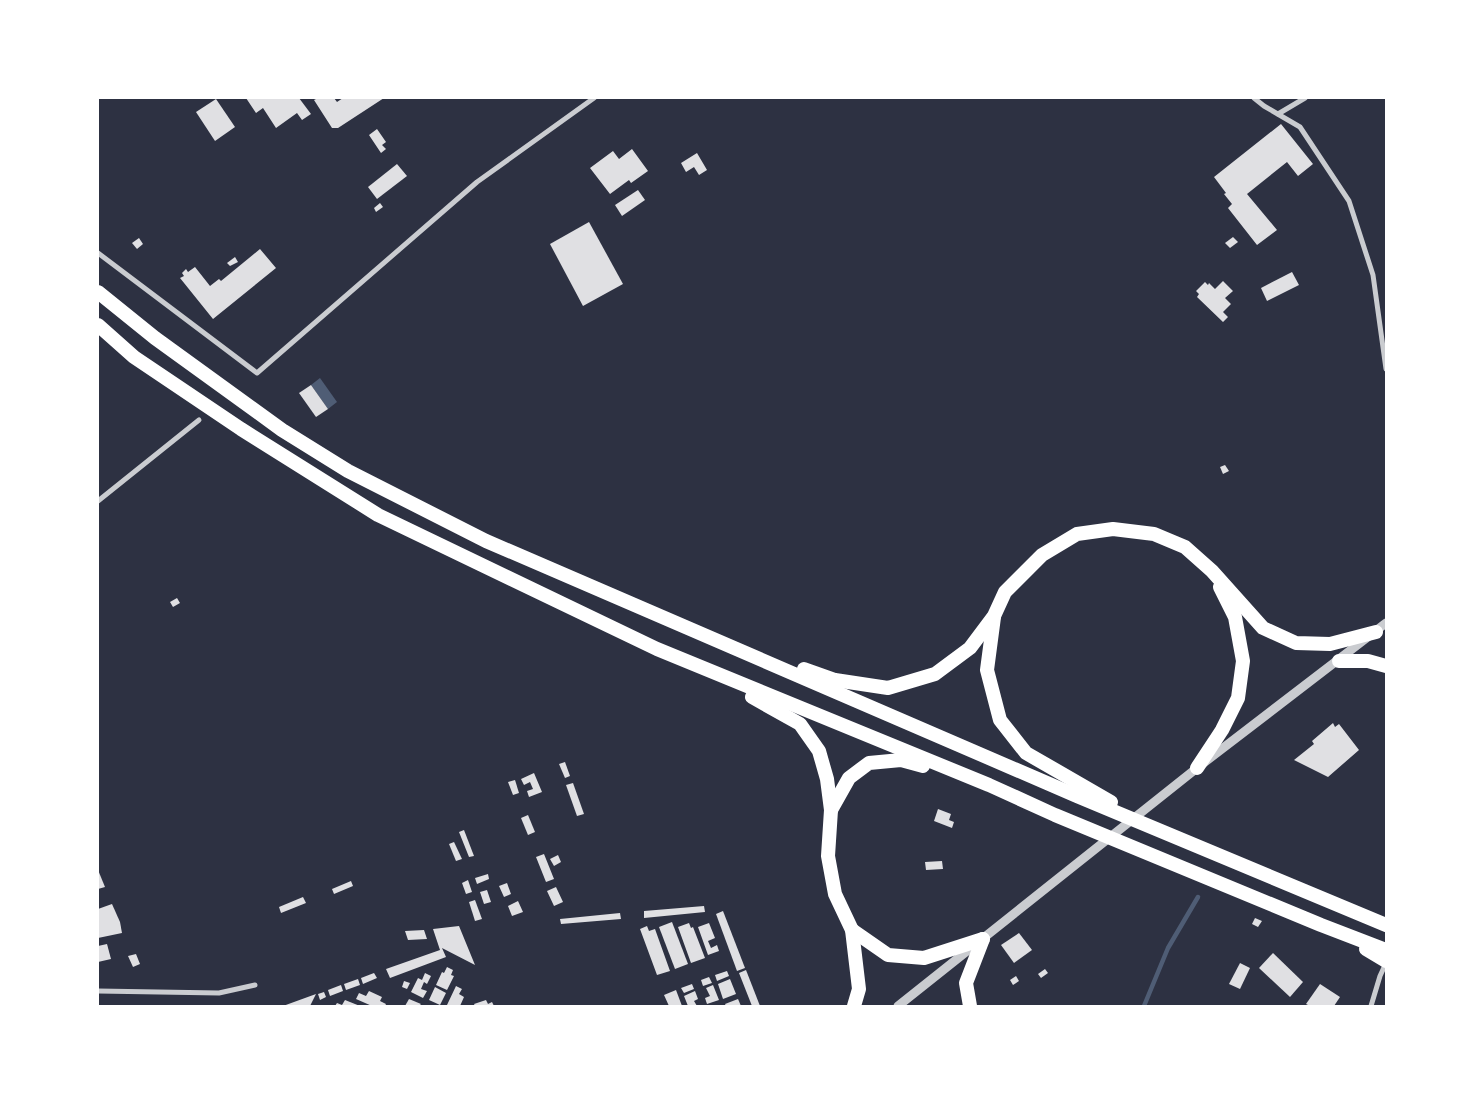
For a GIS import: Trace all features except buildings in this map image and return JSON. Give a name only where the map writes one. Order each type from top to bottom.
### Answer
[{"type":"highway","points":[[98,292],[155,338],[282,430],[348,471],[486,541],[702,634],[1082,793],[1173,836],[1386,925]]},
{"type":"highway","points":[[98,325],[134,357],[150,368],[240,429],[378,515],[657,649],[763,702],[800,724],[819,751],[827,779],[831,810],[828,856],[835,894],[852,930],[859,988],[854,1006]]},
{"type":"highway","points":[[702,634],[835,680],[888,688],[935,674],[970,648],[994,616],[1005,592],[1042,554],[1077,534],[1112,529],[1154,534],[1186,547],[1212,571],[1263,628],[1296,642],[1330,644],[1381,628]]},
{"type":"highway","points":[[1197,768],[1222,730],[1238,698],[1243,661],[1234,617],[1212,571]]},
{"type":"highway","points":[[994,616],[987,670],[1000,720],[1026,753],[1082,793]]},
{"type":"highway","points":[[657,649],[989,785],[1055,815],[1321,925],[1386,950]]},
{"type":"highway","points":[[1339,660],[1368,661],[1386,666]]},
{"type":"highway","points":[[831,810],[849,778],[869,762],[901,760],[989,785]]},
{"type":"highway","points":[[1339,905],[1386,916]]},
{"type":"highway","points":[[1321,925],[1386,962]]},
{"type":"highway","points":[[852,930],[888,954],[924,958],[983,939]]},
{"type":"highway","points":[[970,1006],[966,983],[983,939]]},
{"type":"street","points":[[98,252],[257,373],[477,182],[594,98]]},
{"type":"street","points":[[1254,98],[1300,127],[1349,201],[1373,275],[1386,369]]},
{"type":"street","points":[[1278,114],[1305,98]]},
{"type":"street","points":[[98,501],[199,420]]},
{"type":"street","points":[[898,1006],[1197,768],[1381,628]]},
{"type":"street","points":[[1371,1006],[1386,962]]},
{"type":"street","points":[[98,991],[219,993],[255,985]]},
{"type":"water","points":[[320,378],[337,402],[328,409],[311,385]]},
{"type":"waterway","points":[[1144,1006],[1168,948],[1198,897]]}]
